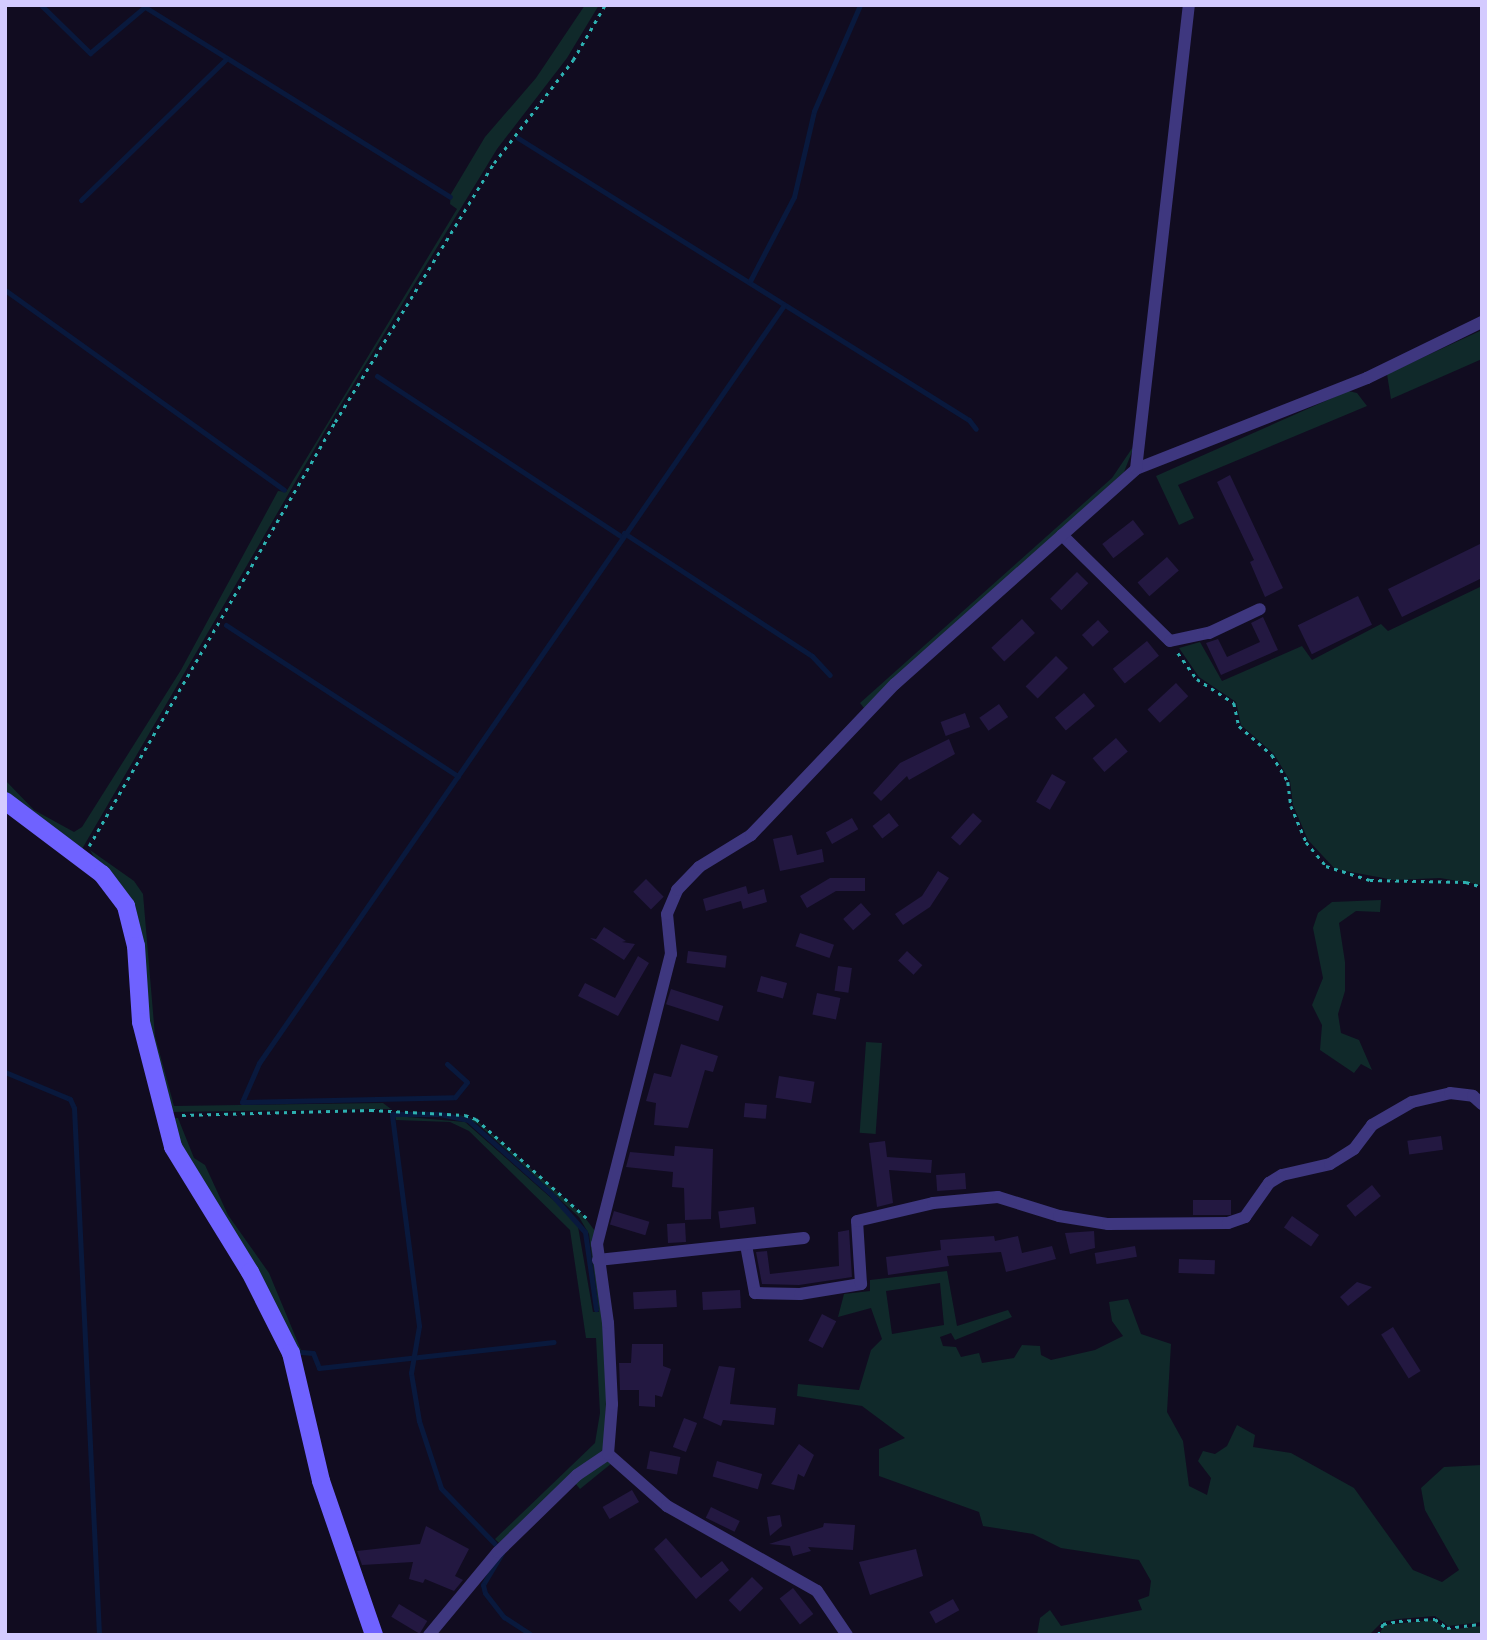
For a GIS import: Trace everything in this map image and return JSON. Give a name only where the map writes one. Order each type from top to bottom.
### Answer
[{"type":"street","points":[[1136,469],[1189,5]]},
{"type":"street","points":[[608,1454],[612,1404],[608,1323],[598,1260],[599,1232],[671,954],[667,914],[677,890],[699,867],[746,839],[895,684],[1136,469],[1367,378],[1482,322]]},
{"type":"street","points":[[1062,535],[1170,642],[1209,633],[1260,609]]},
{"type":"street","points":[[5,801],[82,858],[116,890],[133,926],[141,1022],[173,1147],[250,1272],[287,1343],[321,1480],[374,1635]]},
{"type":"street","points":[[746,1245],[755,1293],[800,1294],[861,1284],[857,1221],[933,1203],[998,1197],[1059,1216],[1108,1224],[1228,1223],[1245,1217],[1269,1183],[1282,1175],[1331,1164],[1354,1149],[1372,1125],[1412,1102],[1450,1094],[1473,1096],[1482,1104]]},
{"type":"street","points":[[598,1260],[804,1238]]},
{"type":"street","points":[[429,1635],[498,1552],[577,1475],[608,1454]]},
{"type":"street","points":[[608,1454],[667,1506],[817,1591],[847,1635]]},
{"type":"path","points":[[82,858],[335,422],[494,163],[573,60],[605,5]]},
{"type":"path","points":[[1170,642],[1197,679],[1234,703],[1239,726],[1272,755],[1288,782],[1291,806],[1306,842],[1326,866],[1370,880],[1466,882],[1482,887]]},
{"type":"path","points":[[163,1116],[371,1110],[464,1115],[476,1119],[599,1232]]},
{"type":"path","points":[[1378,1635],[1383,1624],[1399,1621],[1435,1619],[1447,1628],[1482,1624]]},
{"type":"green space","points":[[585,5],[599,5],[567,58],[497,149],[325,431],[82,849],[5,793],[5,780],[34,810],[74,832],[82,827],[181,670],[278,491],[286,492],[457,209],[450,204],[451,194],[485,137],[536,78]]},
{"type":"green space","points":[[1482,330],[1482,359],[1391,399],[1387,374]]},
{"type":"green space","points":[[1348,391],[1357,393],[1367,406],[1178,485],[1194,518],[1179,525],[1156,476]]},
{"type":"green space","points":[[1135,444],[1124,472],[864,708],[860,703],[1112,478]]},
{"type":"green space","points":[[1482,586],[1482,885],[1440,878],[1394,880],[1335,869],[1308,840],[1293,805],[1290,781],[1274,754],[1241,725],[1236,702],[1199,677],[1179,648],[1200,642],[1222,681],[1302,646],[1312,660],[1381,624],[1388,631]]},
{"type":"green space","points":[[90,850],[134,881],[143,894],[155,1036],[174,1106],[383,1103],[391,1109],[168,1112],[145,1022],[140,935]]},
{"type":"green space","points":[[1381,900],[1380,912],[1356,911],[1339,923],[1345,962],[1345,991],[1338,1014],[1341,1033],[1359,1040],[1372,1070],[1361,1064],[1354,1073],[1320,1050],[1322,1025],[1312,1005],[1323,978],[1313,928],[1318,913],[1332,902]]},
{"type":"green space","points":[[866,1042],[882,1043],[876,1134],[860,1133]]},
{"type":"green space","points":[[455,1114],[475,1119],[583,1215],[595,1231],[607,1351],[605,1448],[499,1543],[495,1539],[595,1443],[600,1413],[596,1338],[586,1338],[570,1230],[469,1131],[450,1122],[396,1120],[395,1116],[465,1122],[577,1221],[593,1312],[599,1312],[589,1234],[579,1217],[478,1124]]},
{"type":"green space","points":[[169,1118],[178,1118],[194,1158],[205,1165],[228,1215],[269,1273],[301,1350],[296,1351],[188,1163]]},
{"type":"green space","points":[[947,1271],[957,1326],[1008,1310],[1012,1317],[955,1340],[951,1333],[940,1337],[943,1346],[956,1347],[961,1357],[979,1353],[982,1363],[1014,1358],[1022,1345],[1040,1346],[1041,1355],[1051,1360],[1095,1350],[1123,1336],[1112,1321],[1109,1302],[1128,1299],[1141,1334],[1171,1344],[1167,1412],[1183,1441],[1189,1486],[1207,1495],[1211,1478],[1198,1461],[1203,1451],[1215,1454],[1227,1446],[1237,1425],[1255,1435],[1253,1447],[1291,1453],[1354,1488],[1413,1570],[1442,1582],[1459,1570],[1425,1510],[1421,1488],[1444,1467],[1482,1465],[1482,1622],[1448,1626],[1435,1616],[1398,1619],[1382,1622],[1369,1635],[1037,1635],[1040,1618],[1050,1610],[1061,1626],[1142,1610],[1138,1600],[1149,1596],[1151,1581],[1139,1560],[1061,1548],[1033,1534],[983,1526],[979,1512],[879,1476],[879,1449],[905,1438],[862,1406],[797,1396],[798,1384],[859,1390],[871,1350],[882,1339],[871,1308],[838,1317],[844,1294],[870,1291],[870,1280]],"holes":[[[940,1283],[944,1325],[892,1334],[886,1291]]]},
{"type":"green space","points":[[606,1459],[612,1463],[580,1489],[575,1483]]},
{"type":"green space","points":[[1434,1620],[1447,1630],[1482,1626],[1482,1635],[1379,1635],[1384,1625]]},
{"type":"building","points":[[1230,475],[1283,588],[1265,597],[1250,562],[1254,560],[1217,482]]},
{"type":"building","points":[[1133,520],[1144,534],[1113,558],[1102,544]]},
{"type":"building","points":[[1482,543],[1482,578],[1402,617],[1388,589]]},
{"type":"building","points":[[1167,557],[1179,571],[1149,596],[1138,583]]},
{"type":"building","points":[[1077,572],[1088,583],[1061,610],[1050,599]]},
{"type":"building","points":[[1358,596],[1372,625],[1312,654],[1298,625]]},
{"type":"building","points":[[1263,617],[1278,650],[1221,675],[1206,643],[1218,639],[1227,657],[1260,642],[1251,623]]},
{"type":"building","points":[[1022,619],[1035,633],[1004,662],[991,648]]},
{"type":"building","points":[[1098,620],[1109,632],[1093,647],[1082,635]]},
{"type":"building","points":[[1147,641],[1159,656],[1125,683],[1113,669]]},
{"type":"building","points":[[1056,656],[1068,668],[1038,698],[1026,686]]},
{"type":"building","points":[[1176,683],[1188,696],[1160,723],[1147,710]]},
{"type":"building","points":[[1084,693],[1095,706],[1066,730],[1055,717]]},
{"type":"building","points":[[999,704],[1008,717],[989,731],[979,718]]},
{"type":"building","points":[[965,713],[970,727],[946,736],[941,722]]},
{"type":"building","points":[[1116,738],[1128,752],[1104,772],[1093,758]]},
{"type":"building","points":[[949,739],[955,754],[909,780],[907,776],[881,801],[873,793],[900,763]]},
{"type":"building","points":[[1052,774],[1066,782],[1050,810],[1036,802]]},
{"type":"building","points":[[889,813],[899,826],[882,839],[872,826]]},
{"type":"building","points":[[973,813],[982,821],[960,846],[951,838]]},
{"type":"building","points":[[852,818],[858,829],[832,844],[826,833]]},
{"type":"building","points":[[792,835],[797,855],[822,849],[824,862],[780,871],[773,839]]},
{"type":"building","points":[[938,871],[949,878],[930,907],[903,925],[895,914],[922,896]]},
{"type":"building","points":[[830,878],[865,878],[865,891],[836,891],[807,908],[800,896]]},
{"type":"building","points":[[646,879],[664,897],[651,909],[633,892]]},
{"type":"building","points":[[746,886],[748,894],[764,889],[767,902],[743,909],[741,901],[706,911],[703,899]]},
{"type":"building","points":[[861,903],[871,914],[853,930],[843,919]]},
{"type":"building","points":[[604,927],[626,941],[622,942],[635,944],[624,960],[590,938],[596,939]]},
{"type":"building","points":[[800,933],[834,945],[829,958],[795,946]]},
{"type":"building","points":[[688,951],[727,956],[725,968],[687,963]]},
{"type":"building","points":[[907,951],[922,965],[913,975],[898,961]]},
{"type":"building","points":[[638,956],[649,963],[618,1016],[578,996],[585,983],[615,998]]},
{"type":"building","points":[[838,966],[852,968],[848,993],[835,991]]},
{"type":"building","points":[[761,976],[787,983],[783,998],[757,991]]},
{"type":"building","points":[[671,989],[723,1006],[718,1021],[666,1004]]},
{"type":"building","points":[[817,993],[840,998],[836,1020],[812,1015]]},
{"type":"building","points":[[681,1044],[718,1056],[713,1072],[705,1070],[688,1128],[654,1125],[656,1103],[646,1101],[654,1073],[671,1077]]},
{"type":"building","points":[[779,1076],[815,1082],[811,1103],[776,1098]]},
{"type":"building","points":[[745,1103],[767,1105],[766,1119],[744,1117]]},
{"type":"building","points":[[1441,1136],[1443,1150],[1409,1155],[1407,1141]]},
{"type":"building","points":[[885,1141],[887,1157],[932,1160],[931,1173],[889,1170],[893,1203],[877,1207],[869,1143]]},
{"type":"building","points":[[675,1146],[713,1149],[711,1219],[685,1220],[684,1188],[672,1187],[673,1172],[626,1167],[630,1152],[674,1156]]},
{"type":"building","points":[[965,1173],[966,1189],[937,1191],[936,1175]]},
{"type":"building","points":[[1372,1185],[1381,1196],[1355,1217],[1346,1206]]},
{"type":"building","points":[[1193,1200],[1231,1200],[1231,1215],[1193,1215]]},
{"type":"building","points":[[754,1207],[756,1224],[720,1228],[718,1211]]},
{"type":"building","points":[[614,1211],[649,1222],[645,1235],[610,1224]]},
{"type":"building","points":[[1292,1216],[1319,1235],[1311,1246],[1284,1227]]},
{"type":"building","points":[[685,1223],[686,1242],[668,1243],[667,1224]]},
{"type":"building","points":[[849,1230],[852,1277],[799,1285],[762,1284],[756,1252],[767,1251],[770,1274],[839,1266],[838,1232]]},
{"type":"building","points":[[1094,1231],[1095,1248],[1070,1254],[1065,1233]]},
{"type":"building","points":[[994,1236],[995,1241],[1018,1236],[1022,1253],[1052,1246],[1056,1259],[1006,1272],[1001,1252],[947,1256],[949,1266],[888,1275],[886,1257],[941,1250],[940,1240]]},
{"type":"building","points":[[1135,1246],[1137,1257],[1097,1264],[1095,1253]]},
{"type":"building","points":[[1179,1259],[1215,1260],[1214,1274],[1179,1273]]},
{"type":"building","points":[[1357,1282],[1372,1287],[1348,1306],[1340,1297]]},
{"type":"building","points":[[676,1290],[677,1307],[634,1309],[633,1292]]},
{"type":"building","points":[[740,1290],[741,1308],[703,1310],[702,1292]]},
{"type":"building","points":[[822,1314],[836,1321],[823,1348],[808,1341]]},
{"type":"building","points":[[1393,1327],[1421,1371],[1409,1379],[1381,1334]]},
{"type":"building","points":[[632,1344],[663,1344],[663,1366],[671,1369],[662,1397],[655,1395],[655,1407],[639,1406],[639,1390],[620,1390],[619,1363],[631,1363]]},
{"type":"building","points":[[719,1366],[735,1368],[730,1404],[776,1408],[774,1425],[723,1420],[721,1426],[703,1418]]},
{"type":"building","points":[[684,1418],[697,1423],[686,1452],[673,1447]]},
{"type":"building","points":[[799,1444],[814,1455],[804,1477],[798,1474],[794,1490],[771,1484]]},
{"type":"building","points":[[650,1451],[680,1457],[677,1475],[647,1469]]},
{"type":"building","points":[[717,1461],[762,1474],[758,1489],[713,1476]]},
{"type":"building","points":[[632,1490],[639,1502],[610,1519],[603,1507]]},
{"type":"building","points":[[711,1507],[740,1521],[735,1532],[706,1518]]},
{"type":"building","points":[[780,1515],[782,1526],[770,1536],[767,1517]]},
{"type":"building","points":[[824,1523],[855,1525],[853,1550],[808,1547],[811,1551],[793,1556],[790,1546],[769,1544],[823,1527]]},
{"type":"building","points":[[426,1526],[469,1549],[455,1576],[463,1580],[454,1591],[425,1579],[423,1583],[409,1579],[413,1562],[362,1565],[357,1551],[420,1544]]},
{"type":"building","points":[[666,1538],[701,1578],[722,1561],[729,1570],[696,1599],[654,1549]]},
{"type":"building","points":[[916,1549],[923,1576],[870,1595],[859,1562]]},
{"type":"building","points":[[752,1577],[763,1588],[740,1612],[729,1600]]},
{"type":"building","points":[[793,1588],[813,1614],[800,1624],[780,1598]]},
{"type":"building","points":[[953,1599],[959,1610],[936,1623],[929,1612]]},
{"type":"building","points":[[399,1604],[427,1621],[420,1634],[391,1617]]},
{"type":"waterway","points":[[41,5],[90,53],[147,5]]},
{"type":"waterway","points":[[750,281],[794,197],[814,111],[860,5]]},
{"type":"waterway","points":[[145,7],[450,197]]},
{"type":"waterway","points":[[81,200],[226,59]]},
{"type":"waterway","points":[[518,138],[969,420],[976,429]]},
{"type":"waterway","points":[[5,290],[284,490]]},
{"type":"waterway","points":[[242,1102],[259,1063],[784,305]]},
{"type":"waterway","points":[[377,376],[622,537]]},
{"type":"waterway","points":[[624,533],[812,656],[830,675]]},
{"type":"waterway","points":[[226,625],[458,776]]},
{"type":"waterway","points":[[242,1102],[455,1097],[467,1082],[447,1064]]},
{"type":"waterway","points":[[5,1072],[70,1099],[74,1108],[99,1635]]},
{"type":"waterway","points":[[495,1544],[441,1488],[419,1421],[411,1373],[419,1326],[392,1114],[440,1114],[468,1120],[551,1194],[585,1232],[596,1309]]},
{"type":"waterway","points":[[301,1352],[313,1353],[319,1368],[554,1342]]},
{"type":"waterway","points":[[502,1553],[483,1585],[485,1593],[504,1617],[532,1635]]}]
